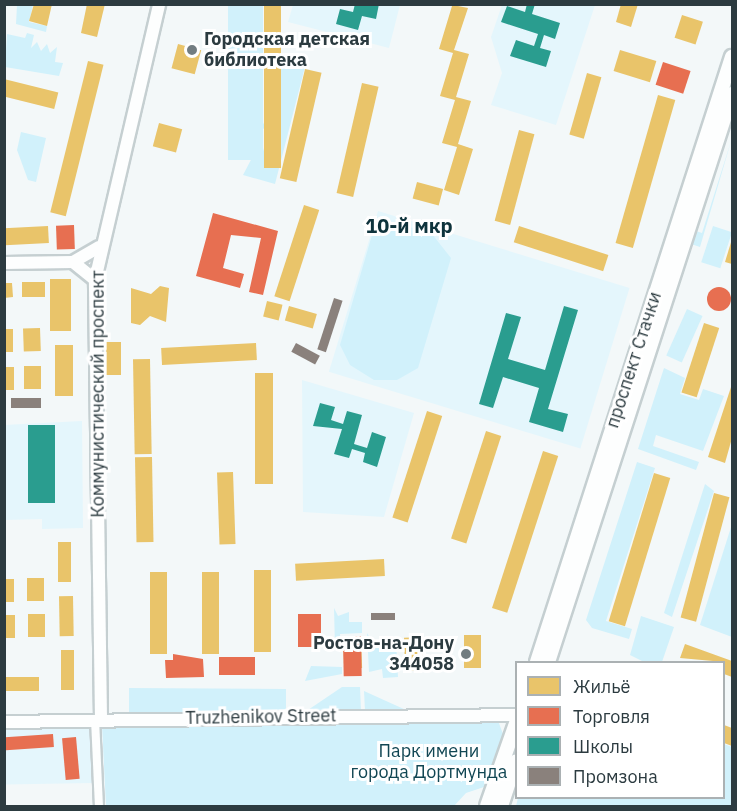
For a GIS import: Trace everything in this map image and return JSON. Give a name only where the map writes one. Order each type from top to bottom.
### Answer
[{"type":"main road","name":"Коммунистический проспект","points":[[98,719],[95,280],[99,247],[159,4]]},
{"type":"main road","name":"проспект Стачки","points":[[549,661],[732,57]]},
{"type":"main road","name":"проспект Стачки","points":[[538,661],[732,94]]},
{"type":"main road","points":[[4,263],[73,262],[99,247]]},
{"type":"main road","points":[[73,262],[95,280]]},
{"type":"main road","name":"Truzhenikov Street","points":[[4,722],[515,715]]},
{"type":"main road","points":[[487,807],[515,726]]},
{"type":"main road","points":[[501,807],[515,764]]},
{"type":"street","points":[[98,719],[99,807]]},
{"type":"shaded area","points":[[293,5],[400,5],[389,48],[288,22]]},
{"type":"shaded area","points":[[502,5],[595,5],[556,125],[491,105],[502,73],[491,37]]},
{"type":"shaded area","points":[[378,211],[630,288],[580,449],[329,372]]},
{"type":"shaded area","points":[[302,380],[414,413],[384,517],[303,512]]},
{"type":"shaded area","points":[[82,421],[83,528],[42,529],[42,519],[5,520],[4,425]]},
{"type":"shaded area","points":[[92,724],[93,783],[5,785],[4,726]]},
{"type":"green space","points":[[17,5],[33,5],[29,22],[47,26],[46,32],[16,24]]},
{"type":"green space","points":[[228,5],[263,5],[263,160],[228,160]]},
{"type":"green space","points":[[27,33],[34,35],[31,48],[37,42],[41,51],[47,44],[50,53],[57,47],[55,62],[63,63],[59,76],[5,67],[7,34],[25,38]]},
{"type":"green space","points":[[279,56],[306,63],[275,184],[243,175],[254,154],[262,155],[269,130],[261,128],[277,99],[268,96]]},
{"type":"green space","points":[[21,132],[46,138],[36,182],[28,180],[17,150]]},
{"type":"green space","points":[[732,138],[700,247],[691,244],[696,231],[702,233]]},
{"type":"green space","points":[[403,225],[432,234],[451,258],[418,368],[397,380],[374,380],[350,365],[340,345],[372,235]]},
{"type":"green space","points":[[713,226],[732,232],[720,268],[701,262]]},
{"type":"green space","points":[[687,309],[703,316],[682,363],[666,356]]},
{"type":"green space","points":[[664,368],[685,378],[680,394],[699,400],[703,389],[724,396],[703,451],[656,435],[653,446],[699,462],[696,470],[638,449]]},
{"type":"green space","points":[[637,462],[655,468],[606,621],[632,629],[629,639],[592,628],[586,620]]},
{"type":"green space","points":[[705,484],[714,491],[672,617],[664,613]]},
{"type":"green space","points":[[732,524],[732,637],[700,625]]},
{"type":"green space","points":[[334,608],[338,616],[349,612],[349,622],[362,622],[362,633],[340,634],[341,647],[335,648]]},
{"type":"green space","points":[[641,616],[674,627],[662,661],[642,661],[630,655]]},
{"type":"green space","points":[[367,633],[372,642],[396,641],[398,677],[383,678],[382,669],[369,672]]},
{"type":"green space","points":[[311,666],[342,667],[342,674],[305,681]]},
{"type":"green space","points":[[342,687],[360,687],[361,711],[305,712]]},
{"type":"green space","points":[[129,688],[286,689],[286,708],[282,713],[129,714]]},
{"type":"green space","points":[[364,691],[406,710],[365,711]]},
{"type":"green space","name":"Парк имени города Дортмунда","points":[[497,718],[503,734],[484,787],[466,793],[454,806],[106,806],[102,725]]},
{"type":"green space","points":[[725,744],[732,747],[732,806],[516,806],[518,799],[725,799]]},
{"type":"building: Жильё","points":[[34,4],[52,4],[47,26],[29,21]]},
{"type":"building: Жильё","points":[[87,4],[105,4],[97,37],[81,33]]},
{"type":"building: Жильё","points":[[264,4],[281,4],[281,168],[264,168]]},
{"type":"building: Жильё","points":[[448,4],[468,8],[454,50],[469,54],[456,97],[471,101],[458,144],[473,149],[459,195],[444,190],[457,147],[442,143],[455,100],[440,96],[453,53],[439,49],[452,6]]},
{"type":"building: Жильё","points":[[621,4],[638,4],[631,27],[616,22]]},
{"type":"building: Жильё","points":[[682,15],[703,22],[696,45],[675,38]]},
{"type":"building: Жильё","points":[[178,44],[201,50],[195,74],[172,68]]},
{"type":"building: Жильё","points":[[620,50],[656,61],[650,82],[614,71]]},
{"type":"building: Жильё","points":[[88,61],[104,65],[66,216],[50,212]]},
{"type":"building: Жильё","points":[[305,69],[322,73],[296,182],[280,178]]},
{"type":"building: Жильё","points":[[587,73],[601,77],[584,139],[569,135]]},
{"type":"building: Жильё","points":[[4,79],[58,93],[54,109],[4,97]]},
{"type":"building: Жильё","points":[[362,83],[379,87],[353,197],[337,193]]},
{"type":"building: Жильё","points":[[658,95],[675,100],[633,248],[616,243]]},
{"type":"building: Жильё","points":[[159,123],[182,129],[176,152],[153,146]]},
{"type":"building: Жильё","points":[[519,130],[534,134],[510,225],[495,221]]},
{"type":"building: Жильё","points":[[417,182],[443,189],[439,205],[413,198]]},
{"type":"building: Жильё","points":[[304,205],[319,210],[290,301],[274,296]]},
{"type":"building: Жильё","points":[[48,226],[49,243],[5,245],[4,228]]},
{"type":"building: Жильё","points":[[519,226],[608,255],[603,271],[514,242]]},
{"type":"building: Жильё","points":[[732,239],[732,264],[725,262]]},
{"type":"building: Жильё","points":[[50,279],[71,279],[71,331],[50,331]]},
{"type":"building: Жильё","points":[[22,282],[45,282],[45,297],[22,297]]},
{"type":"building: Жильё","points":[[4,283],[12,283],[13,297],[4,298]]},
{"type":"building: Жильё","points":[[160,286],[169,288],[166,322],[150,316],[140,325],[131,323],[131,288],[151,294]]},
{"type":"building: Жильё","points":[[267,301],[283,305],[279,320],[263,317]]},
{"type":"building: Жильё","points":[[289,306],[317,314],[313,328],[285,320]]},
{"type":"building: Жильё","points":[[704,323],[719,328],[697,397],[681,392]]},
{"type":"building: Жильё","points":[[40,328],[41,351],[24,352],[23,329]]},
{"type":"building: Жильё","points":[[5,329],[13,329],[13,352],[5,352]]},
{"type":"building: Жильё","points":[[106,342],[121,342],[121,375],[106,375]]},
{"type":"building: Жильё","points":[[256,343],[257,360],[162,365],[161,348]]},
{"type":"building: Жильё","points":[[55,345],[73,345],[73,396],[55,396]]},
{"type":"building: Жильё","points":[[133,359],[150,359],[152,454],[135,454]]},
{"type":"building: Жильё","points":[[24,366],[41,366],[41,389],[24,389]]},
{"type":"building: Жильё","points":[[4,367],[14,367],[14,390],[4,390]]},
{"type":"building: Жильё","points":[[255,373],[273,373],[273,484],[255,484]]},
{"type":"building: Жильё","points":[[732,384],[732,438],[725,463],[708,457]]},
{"type":"building: Жильё","points":[[427,411],[442,416],[408,522],[392,518]]},
{"type":"building: Жильё","points":[[486,431],[501,436],[466,543],[451,538]]},
{"type":"building: Жильё","points":[[543,451],[558,456],[507,613],[492,608]]},
{"type":"building: Жильё","points":[[135,457],[152,457],[153,542],[136,542]]},
{"type":"building: Жильё","points":[[233,472],[236,544],[220,545],[217,473]]},
{"type":"building: Жильё","points":[[654,473],[670,478],[625,626],[609,621]]},
{"type":"building: Жильё","points":[[714,493],[729,497],[696,622],[681,618]]},
{"type":"building: Жильё","points":[[58,542],[71,542],[71,582],[58,582]]},
{"type":"building: Жильё","points":[[384,559],[385,576],[296,581],[295,564]]},
{"type":"building: Жильё","points":[[254,570],[271,570],[271,652],[254,652]]},
{"type":"building: Жильё","points":[[150,572],[167,572],[167,654],[150,654]]},
{"type":"building: Жильё","points":[[202,572],[219,572],[219,654],[202,654]]},
{"type":"building: Жильё","points":[[27,578],[44,578],[44,601],[27,601]]},
{"type":"building: Жильё","points":[[4,579],[14,579],[14,602],[4,602]]},
{"type":"building: Жильё","points":[[59,596],[73,596],[74,636],[60,636]]},
{"type":"building: Жильё","points":[[28,614],[45,614],[45,637],[28,637]]},
{"type":"building: Жильё","points":[[5,615],[15,615],[15,638],[5,638]]},
{"type":"building: Жильё","points":[[464,635],[481,635],[481,668],[464,668]]},
{"type":"building: Жильё","points":[[361,636],[362,668],[344,669],[343,637]]},
{"type":"building: Жильё","points":[[422,637],[423,670],[405,671],[404,638]]},
{"type":"building: Жильё","points":[[685,644],[732,661],[732,677],[725,674],[725,661],[680,658]]},
{"type":"building: Жильё","points":[[61,650],[74,650],[74,690],[61,690]]},
{"type":"building: Жильё","points":[[4,677],[39,677],[39,691],[4,691]]},
{"type":"building: Жильё","points":[[725,725],[732,728],[732,746],[725,743]]},
{"type":"building: Торговля","points":[[663,62],[691,71],[683,94],[656,85]]},
{"type":"building: Торговля","points":[[213,213],[278,231],[263,295],[249,292],[261,238],[231,235],[223,268],[244,274],[240,288],[196,276]]},
{"type":"building: Торговля","points":[[74,225],[75,249],[57,250],[56,226]]},
{"type":"building: Торговля","points":[[719,287],[728,290],[731,299],[728,308],[719,311],[710,308],[707,299],[710,290]]},
{"type":"building: Торговля","points":[[298,614],[321,614],[321,647],[298,647]]},
{"type":"building: Торговля","points":[[343,636],[361,636],[362,676],[344,676]]},
{"type":"building: Торговля","points":[[173,654],[203,659],[204,677],[166,678],[165,660],[173,660]]},
{"type":"building: Торговля","points":[[219,657],[255,657],[255,675],[219,675]]},
{"type":"building: Торговля","points":[[53,734],[54,747],[6,750],[5,737]]},
{"type":"building: Торговля","points":[[76,737],[80,779],[66,780],[62,738]]},
{"type":"building: Школы","points":[[355,4],[379,4],[376,19],[362,16],[358,30],[336,24],[340,9],[353,12]]},
{"type":"building: Школы","points":[[527,4],[535,4],[532,14],[560,23],[555,39],[544,35],[540,48],[551,51],[546,67],[510,56],[516,40],[534,46],[538,34],[501,22],[507,6],[525,12]]},
{"type":"building: Школы","points":[[564,306],[578,310],[548,409],[568,414],[563,432],[529,422],[539,388],[503,377],[493,408],[479,404],[506,313],[521,317],[508,359],[545,370]]},
{"type":"building: Школы","points":[[320,403],[335,407],[331,420],[343,424],[347,411],[362,415],[354,444],[367,448],[372,432],[386,437],[377,467],[363,462],[365,453],[352,449],[349,458],[334,454],[342,429],[313,426]]},
{"type":"building: Школы","points":[[28,425],[55,425],[55,503],[28,503]]},
{"type":"building: Промзона","points":[[334,298],[343,301],[326,352],[317,349]]},
{"type":"building: Промзона","points":[[296,343],[320,356],[315,365],[291,352]]},
{"type":"building: Промзона","points":[[11,398],[41,398],[41,408],[11,408]]},
{"type":"building: Промзона","points":[[371,613],[395,613],[395,620],[371,620]]},
{"type":"place","name":"Городская детская библиотека","points":[[192,50]]},
{"type":"place","name":"Ростов-на-Дону 344058","points":[[466,654]]},
{"type":"district","name":"10-й мкр","points":[[409,225]]}]
